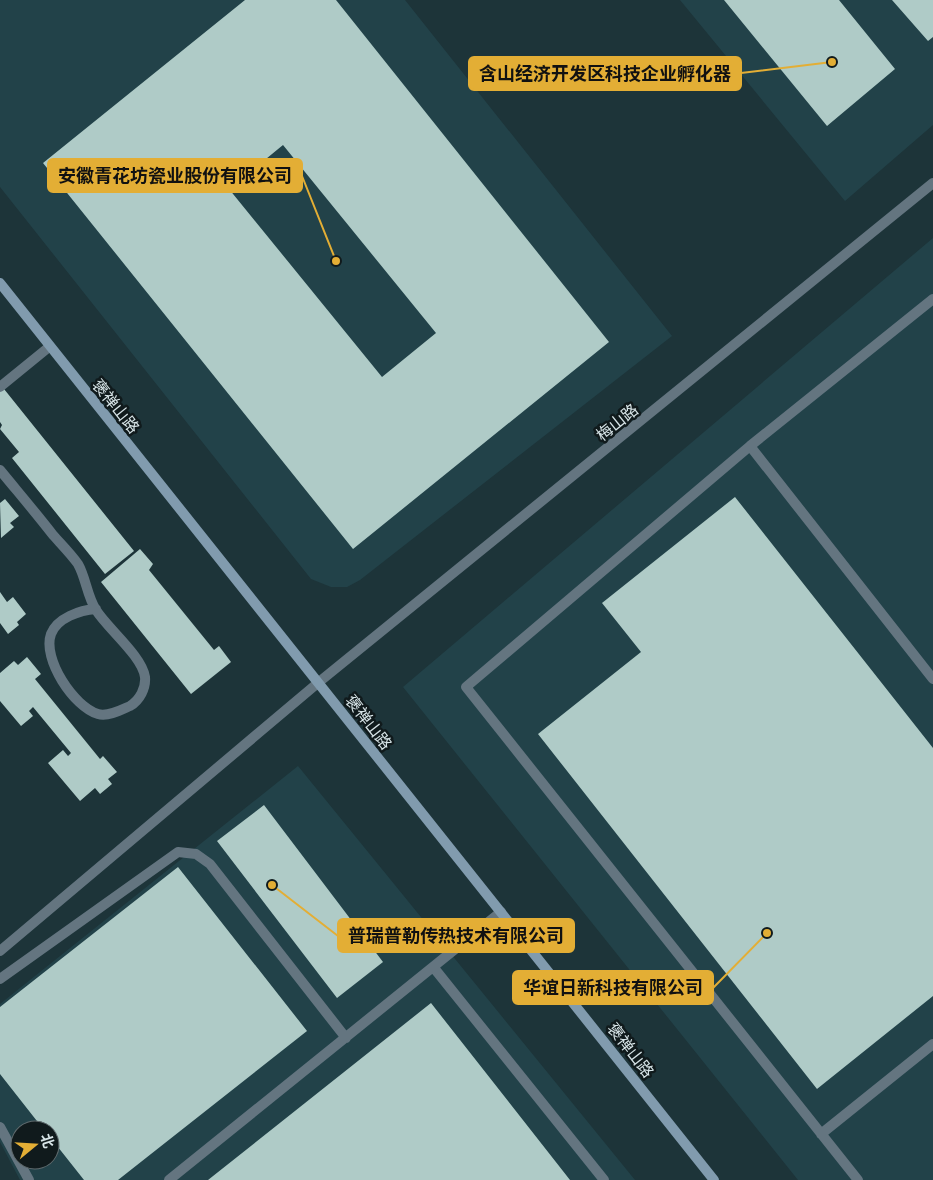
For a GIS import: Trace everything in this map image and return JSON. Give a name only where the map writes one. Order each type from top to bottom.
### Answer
[{"type":"main road","name":"褒禅山路","points":[[0,283],[714,1180]]},
{"type":"street","name":"梅山路","points":[[0,951],[319,682],[883,226],[933,183]]},
{"type":"street","points":[[858,1180],[466,687],[750,446],[933,299]]},
{"type":"street","points":[[0,386],[49,346]]},
{"type":"street","points":[[750,446],[933,679]]},
{"type":"street","points":[[0,470],[78,564],[96,609],[140,663],[145,676],[145,686],[140,696],[132,704],[112,714],[99,715],[82,706],[68,690],[56,670],[50,650],[51,634],[62,621],[75,613],[96,609]]},
{"type":"street","points":[[0,979],[178,852],[196,854],[210,864],[346,1038]]},
{"type":"street","points":[[169,1180],[501,912]]},
{"type":"street","points":[[434,968],[604,1180]]},
{"type":"street","points":[[821,1134],[933,1044]]},
{"type":"street","points":[[0,1127],[29,1180]]},
{"type":"shaded area","points":[[0,0],[405,0],[672,336],[360,580],[347,587],[331,587],[311,579],[0,187]]},
{"type":"shaded area","points":[[680,0],[933,0],[933,125],[845,201]]},
{"type":"shaded area","points":[[933,238],[933,1180],[798,1180],[403,687]]},
{"type":"shaded area","points":[[298,766],[635,1180],[20,1180],[15,1170],[60,1170],[60,1120],[10,1120],[10,1161],[0,1142],[0,1004]]},
{"type":"building","points":[[245,0],[336,0],[609,342],[353,549],[43,163]],"holes":[[[283,145],[436,333],[382,377],[229,189]]]},
{"type":"building","points":[[724,0],[839,0],[895,69],[827,126]]},
{"type":"building","points":[[892,0],[933,0],[933,37],[928,41]]},
{"type":"building","points":[[0,384],[134,551],[105,574],[12,458],[19,452],[0,429],[2,425],[0,422]]},
{"type":"building","points":[[735,497],[933,748],[933,996],[817,1089],[538,734],[641,652],[602,603]]},
{"type":"building","points":[[5,499],[19,516],[10,523],[14,527],[1,538],[0,503]]},
{"type":"building","points":[[140,549],[153,564],[149,570],[214,650],[219,646],[231,662],[191,694],[101,582]]},
{"type":"building","points":[[0,592],[7,602],[13,597],[26,614],[17,622],[19,625],[8,634],[0,623]]},
{"type":"building","points":[[27,657],[41,674],[35,679],[100,759],[103,756],[117,772],[108,779],[112,784],[100,794],[95,788],[80,801],[48,763],[63,750],[68,756],[71,753],[33,707],[29,711],[33,716],[21,726],[0,701],[0,673],[14,661],[18,665]]},
{"type":"building","points":[[264,805],[383,962],[337,998],[217,841]]},
{"type":"building","points":[[178,867],[307,1031],[118,1180],[84,1180],[60,1150],[60,1120],[36,1120],[0,1074],[0,1007]]},
{"type":"building","points":[[431,1003],[570,1180],[208,1180]]},
{"type":"place","name":"含山经济开发区科技企业孵化器","points":[[832,62]]},
{"type":"place","name":"安徽青花坊瓷业股份有限公司","points":[[336,261]]},
{"type":"place","name":"普瑞普勒传热技术有限公司","points":[[272,885]]},
{"type":"place","name":"华谊日新科技有限公司","points":[[767,933]]}]
